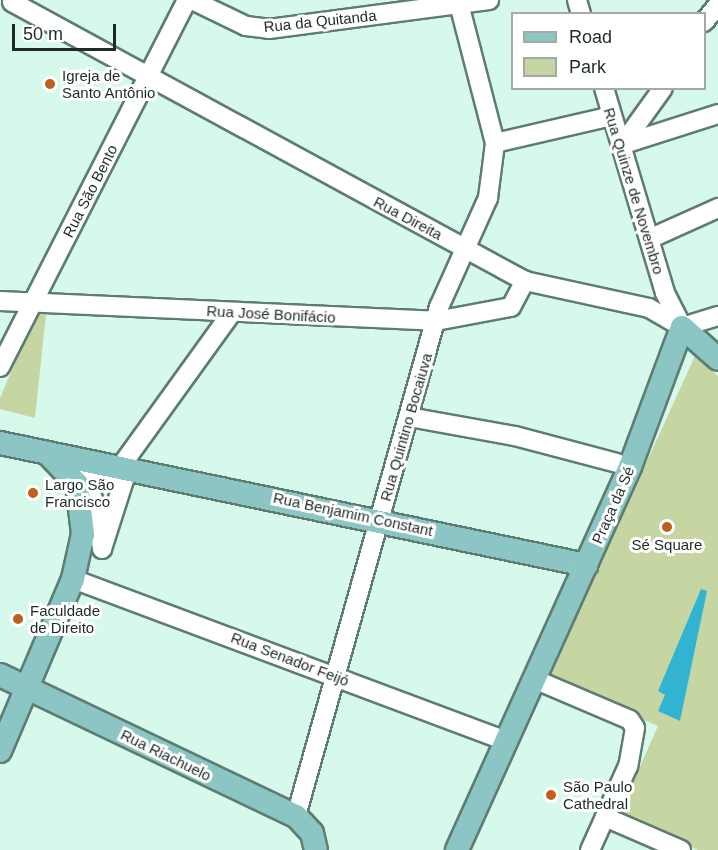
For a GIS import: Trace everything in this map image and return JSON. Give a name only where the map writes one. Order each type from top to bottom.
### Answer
[{"type":"main road","points":[[682,327],[718,358]]},
{"type":"main road","name":"Praça da Sé","points":[[457,850],[586,565],[661,391],[682,327]]},
{"type":"main road","points":[[0,443],[121,466]]},
{"type":"main road","points":[[0,751],[30,690],[73,579],[83,534],[83,502],[75,479],[46,452]]},
{"type":"main road","name":"Rua Benjamim Constant","points":[[121,466],[586,565]]},
{"type":"main road","name":"Rua Riachuelo","points":[[0,675],[296,816],[312,833],[316,850]]},
{"type":"street","name":"Rua São Bento","points":[[0,367],[187,0]]},
{"type":"street","name":"Rua da Quitanda","points":[[192,0],[246,26],[269,29],[489,0]]},
{"type":"street","name":"Rua Direita","points":[[12,2],[146,79],[525,281],[649,308],[682,327]]},
{"type":"street","points":[[459,3],[495,143],[612,116]]},
{"type":"street","points":[[706,21],[718,5]]},
{"type":"street","name":"Rua Quinze de Novembro","points":[[605,90],[665,293],[682,327]]},
{"type":"street","points":[[621,145],[660,94]]},
{"type":"street","points":[[621,145],[718,114]]},
{"type":"street","name":"Rua Quintino Bocaiuva","points":[[296,816],[436,321],[488,198],[495,143]]},
{"type":"street","points":[[649,239],[718,208]]},
{"type":"street","name":"Rua José Bonifácio","points":[[0,301],[436,321],[511,307],[525,281]]},
{"type":"street","points":[[121,466],[232,312]]},
{"type":"street","points":[[682,327],[718,316]]},
{"type":"street","points":[[409,417],[515,436],[617,463]]},
{"type":"street","name":"Rua Senador Feijó","points":[[73,579],[506,741]]},
{"type":"street","points":[[534,680],[630,720],[635,728],[628,766],[590,850]]},
{"type":"street","points":[[605,817],[681,850]]},
{"type":"green space","points":[[36,313],[46,314],[35,418],[0,409],[0,398]]},
{"type":"green space","name":"Sé Square","points":[[695,356],[718,376],[718,850],[698,850],[619,814],[658,726],[548,678]]},
{"type":"water","points":[[701,589],[707,591],[680,721],[658,711],[665,695],[658,691]]},
{"type":"place","name":"Igreja de Santo Antônio","points":[[50,84]]},
{"type":"place","name":"Largo São Francisco","points":[[33,493]]},
{"type":"place","name":"Sé Square","points":[[667,527]]},
{"type":"place","name":"Faculdade de Direito","points":[[18,619]]},
{"type":"place","name":"São Paulo Cathedral","points":[[551,795]]}]
